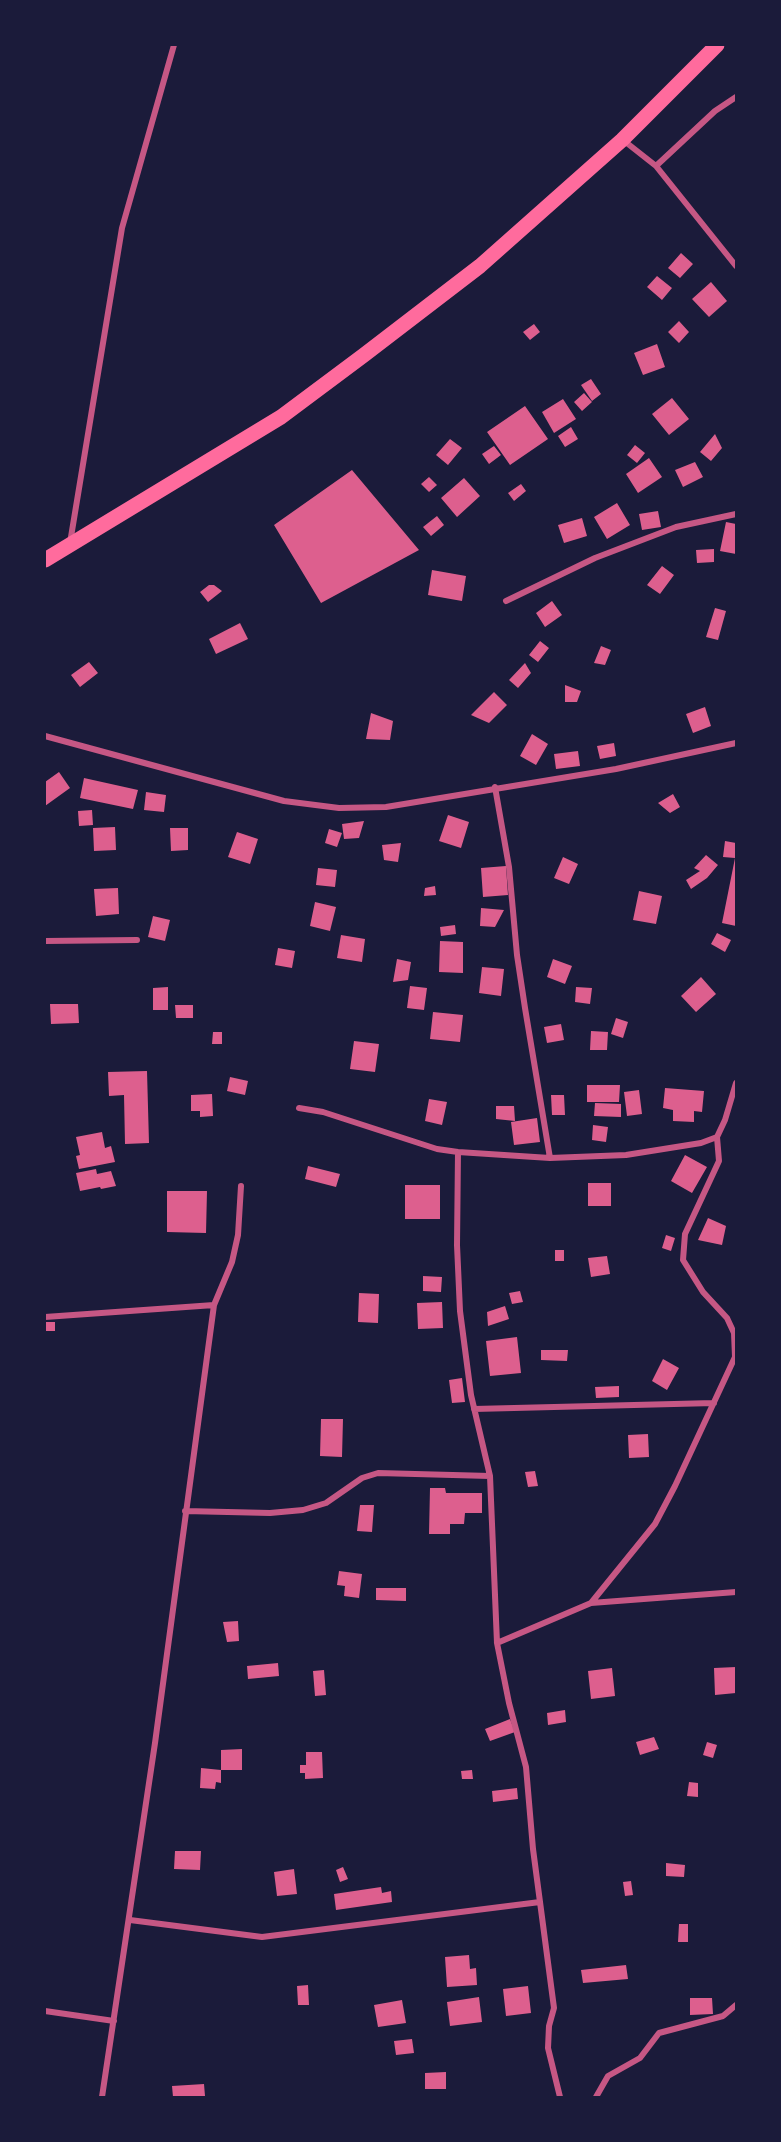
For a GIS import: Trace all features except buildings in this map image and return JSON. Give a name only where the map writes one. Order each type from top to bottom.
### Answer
[{"type":"highway","points":[[45,560],[281,417],[480,266],[622,140],[717,45]]},
{"type":"street","points":[[70,544],[122,228],[174,45]]},
{"type":"street","points":[[656,166],[715,111],[736,97]]},
{"type":"street","points":[[622,140],[656,166],[736,266]]},
{"type":"street","points":[[506,601],[595,558],[657,534],[676,527],[736,513]]},
{"type":"street","points":[[45,736],[284,801],[339,808],[386,807],[495,787],[616,769],[736,743]]},
{"type":"street","points":[[495,787],[509,867],[517,955],[550,1158]]},
{"type":"street","points":[[45,941],[137,940]]},
{"type":"street","points":[[591,1603],[655,1524],[735,1357],[734,1333],[727,1318],[703,1292],[683,1260],[685,1234],[719,1161],[717,1137],[725,1120],[736,1083]]},
{"type":"street","points":[[299,1108],[323,1112],[437,1149],[458,1152],[550,1158],[626,1155],[701,1143],[717,1137]]},
{"type":"street","points":[[458,1152],[457,1245],[460,1311],[474,1409],[490,1476],[497,1643],[526,1767],[554,2008],[549,2026],[549,2048],[560,2097]]},
{"type":"street","points":[[102,2097],[130,1920],[214,1305],[232,1262],[238,1235],[242,1186]]},
{"type":"street","points":[[45,1317],[214,1305]]},
{"type":"street","points":[[474,1409],[714,1404]]},
{"type":"street","points":[[185,1511],[290,1512],[326,1503],[362,1478],[378,1473],[490,1476]]},
{"type":"street","points":[[497,1643],[591,1603],[736,1592]]},
{"type":"street","points":[[130,1920],[262,1937],[540,1902]]},
{"type":"street","points":[[596,2097],[608,2076],[640,2058],[659,2032],[723,2016],[736,2005]]},
{"type":"street","points":[[45,2011],[114,2021]]}]
